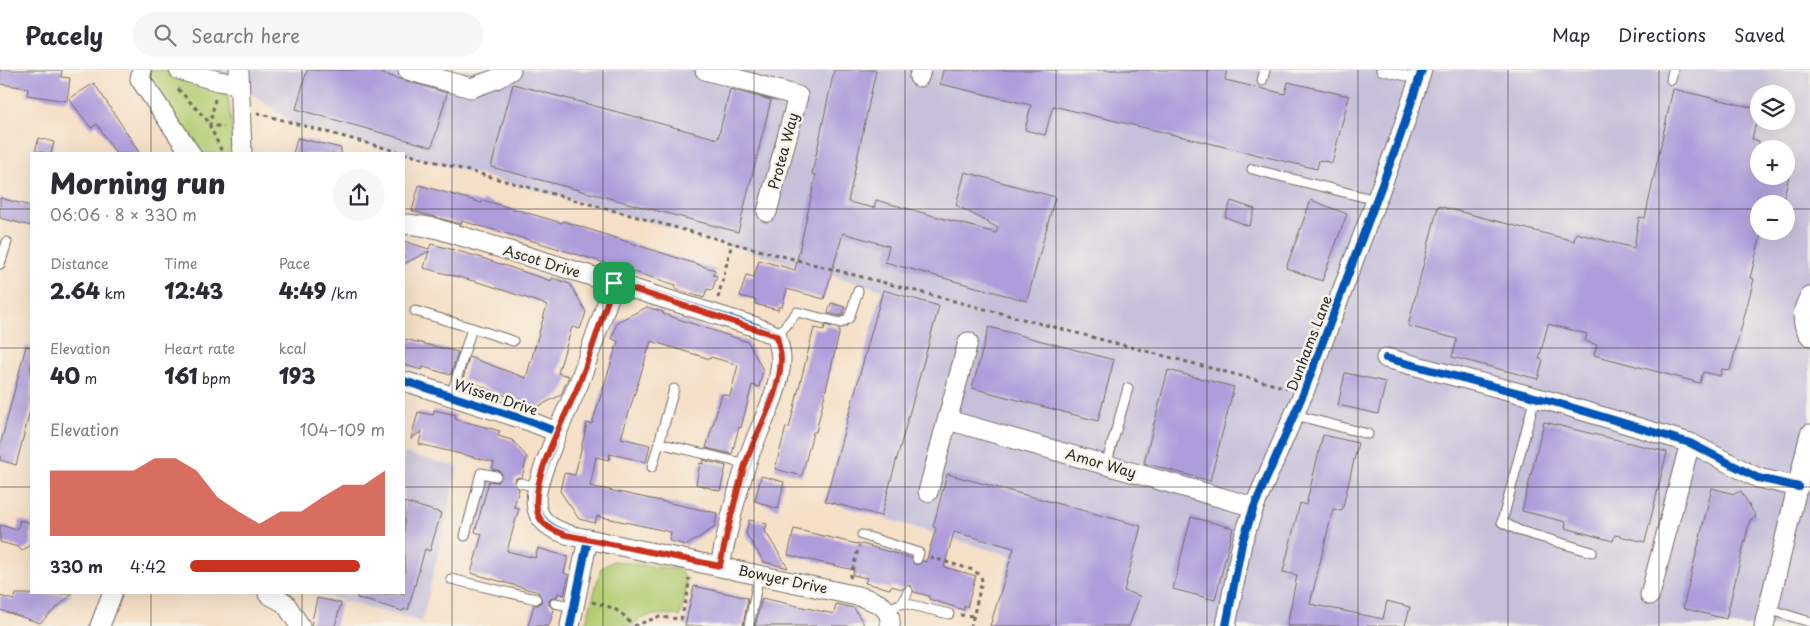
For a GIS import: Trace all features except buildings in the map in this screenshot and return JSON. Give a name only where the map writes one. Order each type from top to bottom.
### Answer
[{"type":"street","points":[[142,70],[140,79],[190,152]]},
{"type":"street","points":[[408,70],[471,88],[496,79],[511,70]]},
{"type":"street","name":"Protea Way","points":[[705,70],[798,96],[766,212]]},
{"type":"street","name":"Dunhams Lane","points":[[1226,626],[1242,543],[1254,507],[1295,415],[1376,200],[1420,74]]},
{"type":"street","points":[[175,76],[218,81],[239,77],[242,152]]},
{"type":"street","name":"Ascot Drive","points":[[405,225],[434,228],[714,314],[777,336]]},
{"type":"street","points":[[570,626],[588,539],[566,535],[544,524],[537,510],[529,485],[557,432],[579,384],[614,283]]},
{"type":"street","points":[[1810,297],[1803,310],[1803,323],[1810,336]]},
{"type":"street","points":[[720,566],[727,532],[746,464],[769,407],[776,381],[781,359],[777,336]]},
{"type":"street","points":[[928,492],[968,342]]},
{"type":"street","points":[[1386,358],[1535,397],[1690,443],[1758,478],[1799,487]]},
{"type":"street","name":"Wissen Drive","points":[[405,383],[452,396],[557,432]]},
{"type":"street","name":"Amor Way","points":[[948,420],[1254,507]]},
{"type":"street","points":[[1766,617],[1799,487],[1810,434]]},
{"type":"street","points":[[1650,595],[1690,443]]},
{"type":"street","name":"Bowyer Drive","points":[[588,539],[846,592],[876,601],[893,612]]},
{"type":"street","points":[[100,626],[112,594]]},
{"type":"street","points":[[268,594],[285,603],[300,626]]},
{"type":"lane","points":[[1262,81],[1265,70]]},
{"type":"lane","points":[[1381,70],[1420,74]]},
{"type":"lane","points":[[1671,80],[1673,70]]},
{"type":"lane","points":[[1252,169],[1376,200]]},
{"type":"lane","points":[[0,264],[7,242]]},
{"type":"lane","points":[[777,336],[797,312],[841,323],[849,318],[858,291]]},
{"type":"lane","points":[[414,311],[513,341]]},
{"type":"lane","points":[[452,396],[472,328]]},
{"type":"lane","points":[[1106,465],[1128,388]]},
{"type":"lane","points":[[652,467],[674,389]]},
{"type":"lane","points":[[1535,397],[1502,522],[1520,532],[1592,552]]},
{"type":"lane","points":[[1295,415],[1368,434]]},
{"type":"lane","points":[[659,443],[746,464]]},
{"type":"lane","points":[[465,536],[481,473],[496,476]]},
{"type":"lane","points":[[862,535],[918,556]]},
{"type":"lane","points":[[749,626],[760,574]]},
{"type":"lane","points":[[451,579],[536,599]]},
{"type":"lane","points":[[893,612],[908,591]]},
{"type":"lane","points":[[555,603],[576,603]]},
{"type":"lane","points":[[893,612],[949,614]]},
{"type":"lane","points":[[1766,617],[1810,622]]},
{"type":"path","points":[[175,76],[210,125],[222,152]]},
{"type":"path","points":[[210,125],[218,81]]},
{"type":"path","points":[[239,108],[400,152]]},
{"type":"path","points":[[210,125],[240,129]]},
{"type":"path","points":[[405,153],[732,243],[1270,384]]},
{"type":"path","points":[[714,314],[732,243]]},
{"type":"path","points":[[846,592],[862,535]]},
{"type":"path","points":[[918,556],[973,570],[981,576],[982,581],[972,626]]},
{"type":"path","points":[[576,603],[604,604],[626,615],[633,626],[658,617],[681,619],[688,592],[691,561]]},
{"type":"shaded area","points":[[200,70],[1810,70],[1810,626],[990,626],[1011,556],[825,501],[882,290],[594,206],[405,155],[405,152],[395,152],[296,125],[238,84]]},
{"type":"shaded area","points":[[405,453],[458,467],[422,622],[318,594],[405,594]]},
{"type":"green space","points":[[147,70],[168,70],[227,87],[235,152],[198,152],[144,78]]},
{"type":"green space","points":[[614,561],[680,570],[684,574],[686,585],[680,616],[649,616],[637,621],[632,626],[585,626],[601,568]]},
{"type":"cycle path","points":[[1226,626],[1242,543],[1254,507],[1304,392],[1400,137],[1422,70]]},
{"type":"cycle path","points":[[614,283],[753,326],[777,336],[781,353],[777,386],[750,452],[742,477],[720,566]]},
{"type":"cycle path","points":[[1386,358],[1557,403],[1690,443],[1758,478],[1799,487]]},
{"type":"cycle path","points":[[405,381],[529,421],[557,432],[538,486],[536,501],[539,514],[547,524],[563,533],[588,539],[570,626]]},
{"type":"route","points":[[614,283],[753,326],[777,336],[781,359],[776,381],[769,407],[746,464],[727,532],[720,566],[566,535],[551,529],[539,517],[537,510],[538,488],[546,463],[557,432],[579,384],[614,283]]}]
